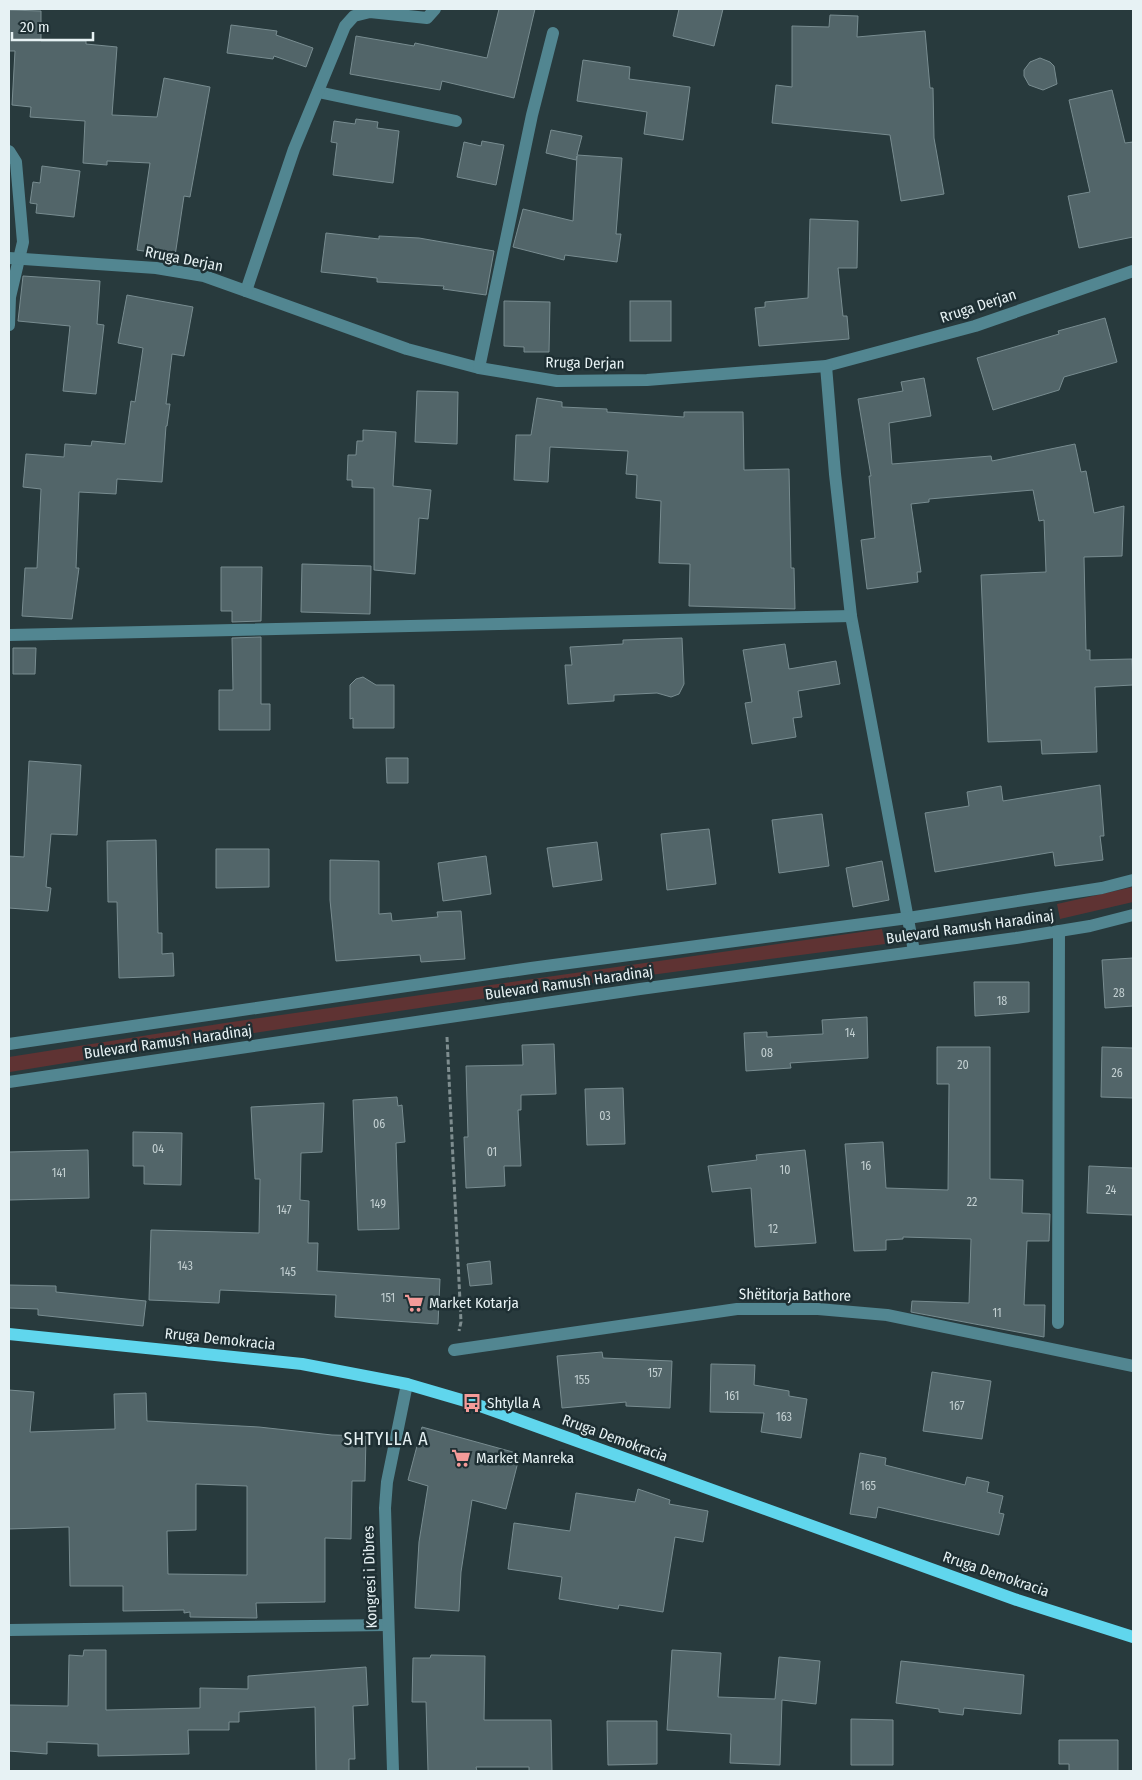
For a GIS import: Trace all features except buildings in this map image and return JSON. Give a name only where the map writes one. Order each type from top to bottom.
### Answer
[{"type":"main road","name":"Rruga Demokracia","points":[[9,1334],[302,1364],[407,1384],[472,1403],[1009,1597],[1133,1637]]},
{"type":"street","points":[[246,291],[294,149],[345,26],[354,16],[370,12],[427,18],[435,9]]},
{"type":"street","points":[[478,368],[532,115],[553,33]]},
{"type":"street","points":[[318,92],[456,121]]},
{"type":"street","points":[[9,151],[16,162],[22,242],[13,258],[9,325]]},
{"type":"street","name":"Rruga Derjan","points":[[13,258],[156,268],[204,276],[406,349],[478,368],[557,381],[647,380],[826,366],[975,326],[1133,270]]},
{"type":"street","points":[[826,366],[835,474],[851,616],[914,951]]},
{"type":"street","points":[[9,635],[851,616]]},
{"type":"street","name":"Bulevard Ramush Haradinaj","points":[[9,1044],[541,967],[908,918],[1102,888],[1133,880]]},
{"type":"street","name":"Bulevard Ramush Haradinaj","points":[[9,1082],[1059,931],[1090,926],[1133,915]]},
{"type":"street","points":[[1058,1323],[1059,931]]},
{"type":"street","name":"Shëtitorja Bathore","points":[[454,1350],[737,1309],[818,1309],[886,1315],[1133,1366]]},
{"type":"street","name":"Kongresi i Dibres","points":[[393,1771],[384,1540],[387,1482],[407,1384]]},
{"type":"street","points":[[9,1630],[388,1625]]},
{"type":"path","points":[[446,1018],[461,1322],[454,1350]]},
{"type":"shaded area","points":[[1133,887],[1133,902],[1060,919],[1057,904]]},
{"type":"shaded area","points":[[882,929],[885,944],[447,1004],[10,1072],[9,1057],[225,1023]]},
{"type":"place","name":"Market Kotarja","points":[[414,1303]]},
{"type":"place","name":"Shtylla A","points":[[472,1403]]},
{"type":"place","name":"Market Manreka","points":[[461,1458]]},
{"type":"district","name":"SHTYLLA A","points":[[386,1439]]}]
